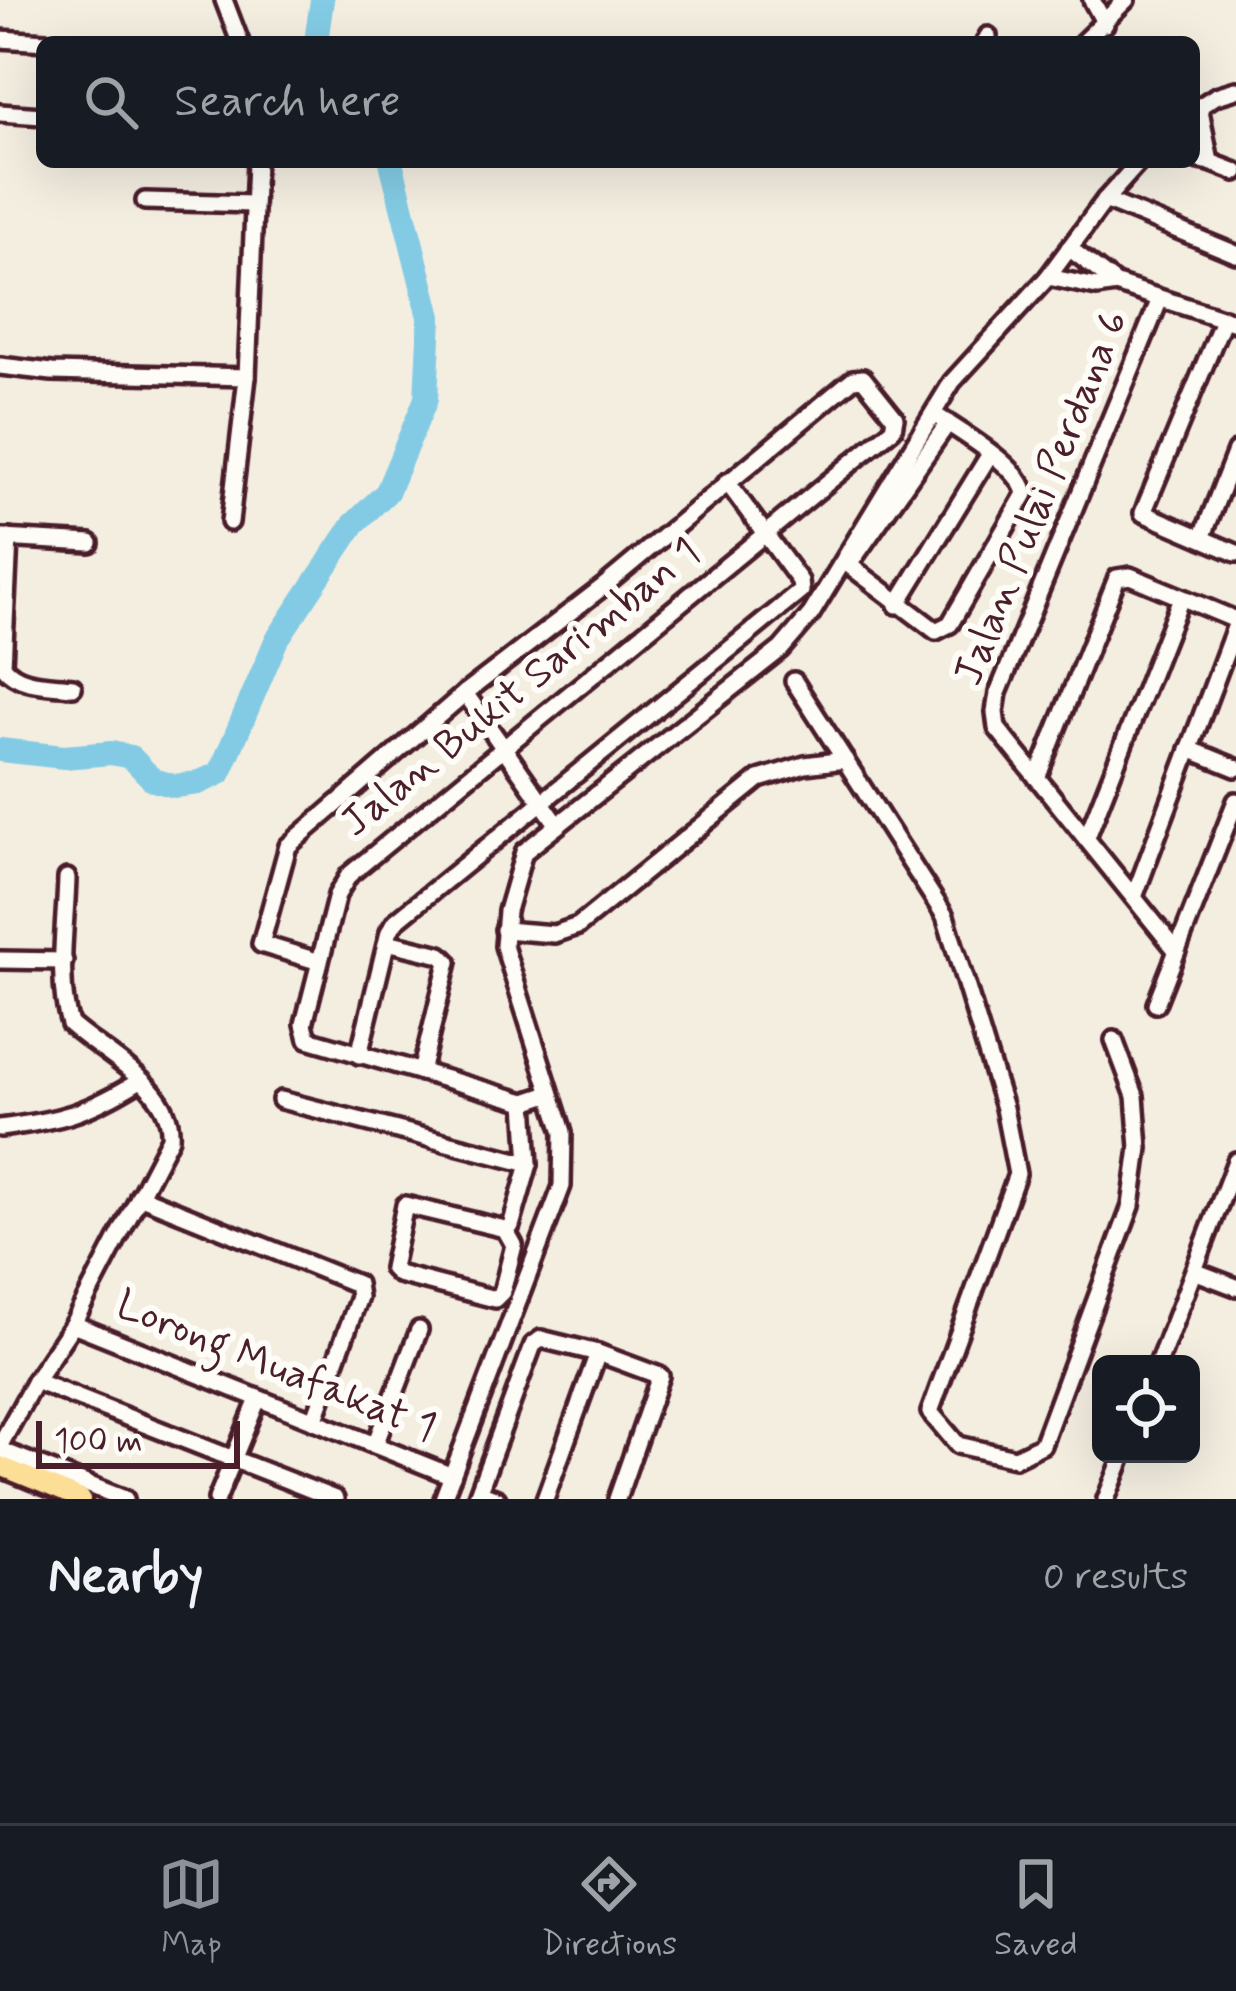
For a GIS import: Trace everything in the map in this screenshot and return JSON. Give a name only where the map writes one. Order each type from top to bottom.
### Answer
[{"type":"main road","points":[[0,1466],[70,1497]]},
{"type":"street","points":[[224,0],[238,36]]},
{"type":"street","points":[[1092,0],[1105,24]]},
{"type":"street","points":[[1090,36],[1126,0]]},
{"type":"street","points":[[0,39],[36,41]]},
{"type":"street","points":[[1200,106],[1236,90]]},
{"type":"street","points":[[0,113],[36,116]]},
{"type":"street","points":[[1202,161],[1236,172]]},
{"type":"street","points":[[230,522],[247,377],[256,168]]},
{"type":"street","points":[[941,418],[1017,475],[1025,494],[950,624],[936,632],[849,565],[941,418],[952,382],[1048,277],[1134,168]]},
{"type":"street","points":[[1105,200],[1236,254]]},
{"type":"street","points":[[145,201],[253,204]]},
{"type":"street","points":[[1069,248],[1116,284],[1230,321],[1143,514],[1236,553]]},
{"type":"street","points":[[1048,277],[1097,287],[1116,284]]},
{"type":"street","name":"Jalan Pulai Perdana 6","points":[[1160,299],[998,694],[998,728],[1176,950]]},
{"type":"street","points":[[0,366],[52,372],[247,377]]},
{"type":"street","name":"Jalan Bukit Sarimban 1","points":[[526,1102],[315,1042],[304,1032],[337,895],[349,875],[504,745],[642,639],[893,430],[896,422],[867,381],[858,377],[727,482]]},
{"type":"street","points":[[443,1499],[562,1186],[563,1132],[506,958],[504,930],[524,853],[782,649],[811,614],[941,418]]},
{"type":"street","points":[[1202,538],[1236,451]]},
{"type":"street","points":[[896,604],[990,454]]},
{"type":"street","points":[[320,962],[261,944],[288,846],[464,693],[604,586],[727,482],[800,581],[798,595],[396,921],[359,1055]]},
{"type":"street","points":[[74,687],[23,681],[10,676],[3,666],[4,538],[90,543]]},
{"type":"street","points":[[1037,778],[1117,578],[1130,575],[1236,623],[1134,897]]},
{"type":"street","points":[[1087,837],[1180,598]]},
{"type":"street","points":[[794,681],[945,916],[1004,1108],[1017,1174],[930,1412],[958,1445],[1015,1458],[1042,1445],[1074,1367],[1131,1206],[1139,1148],[1135,1096],[1114,1040]]},
{"type":"street","points":[[464,693],[557,824]]},
{"type":"street","points":[[1189,749],[1236,768]]},
{"type":"street","points":[[504,930],[554,934],[578,926],[759,779],[805,765],[845,760]]},
{"type":"street","points":[[1156,1004],[1236,801]]},
{"type":"street","points":[[68,878],[64,962],[65,1010],[70,1024],[154,1089],[171,1121],[170,1138],[73,1324],[34,1381],[0,1448],[125,1499]]},
{"type":"street","points":[[387,942],[441,955],[448,962],[421,1072]]},
{"type":"street","points":[[0,960],[64,962]]},
{"type":"street","points":[[0,1128],[61,1120],[94,1109],[139,1081]]},
{"type":"street","points":[[505,1229],[514,1222],[530,1164],[526,1102],[548,1094]]},
{"type":"street","points":[[281,1100],[530,1164]]},
{"type":"street","points":[[1161,1355],[1236,1161]]},
{"type":"street","points":[[139,1196],[357,1284],[359,1297],[314,1421]]},
{"type":"street","points":[[404,1205],[505,1229],[514,1245],[502,1292],[490,1299],[394,1272],[391,1263],[404,1205]]},
{"type":"street","points":[[1194,1271],[1236,1287]]},
{"type":"street","name":"Lorong Muafakat 1","points":[[73,1324],[452,1476]]},
{"type":"street","points":[[375,1445],[419,1330]]},
{"type":"street","points":[[497,1499],[477,1496],[536,1340],[598,1353],[659,1376],[617,1499]]},
{"type":"street","points":[[544,1499],[598,1353]]},
{"type":"street","points":[[34,1381],[335,1499]]},
{"type":"street","points":[[217,1499],[258,1399]]},
{"type":"street","points":[[1106,1499],[1120,1463]]},
{"type":"waterway","points":[[317,36],[322,0]]},
{"type":"waterway","points":[[0,750],[131,757],[153,780],[175,786],[220,773],[276,641],[354,524],[387,492],[426,399],[430,317],[393,168]]}]
